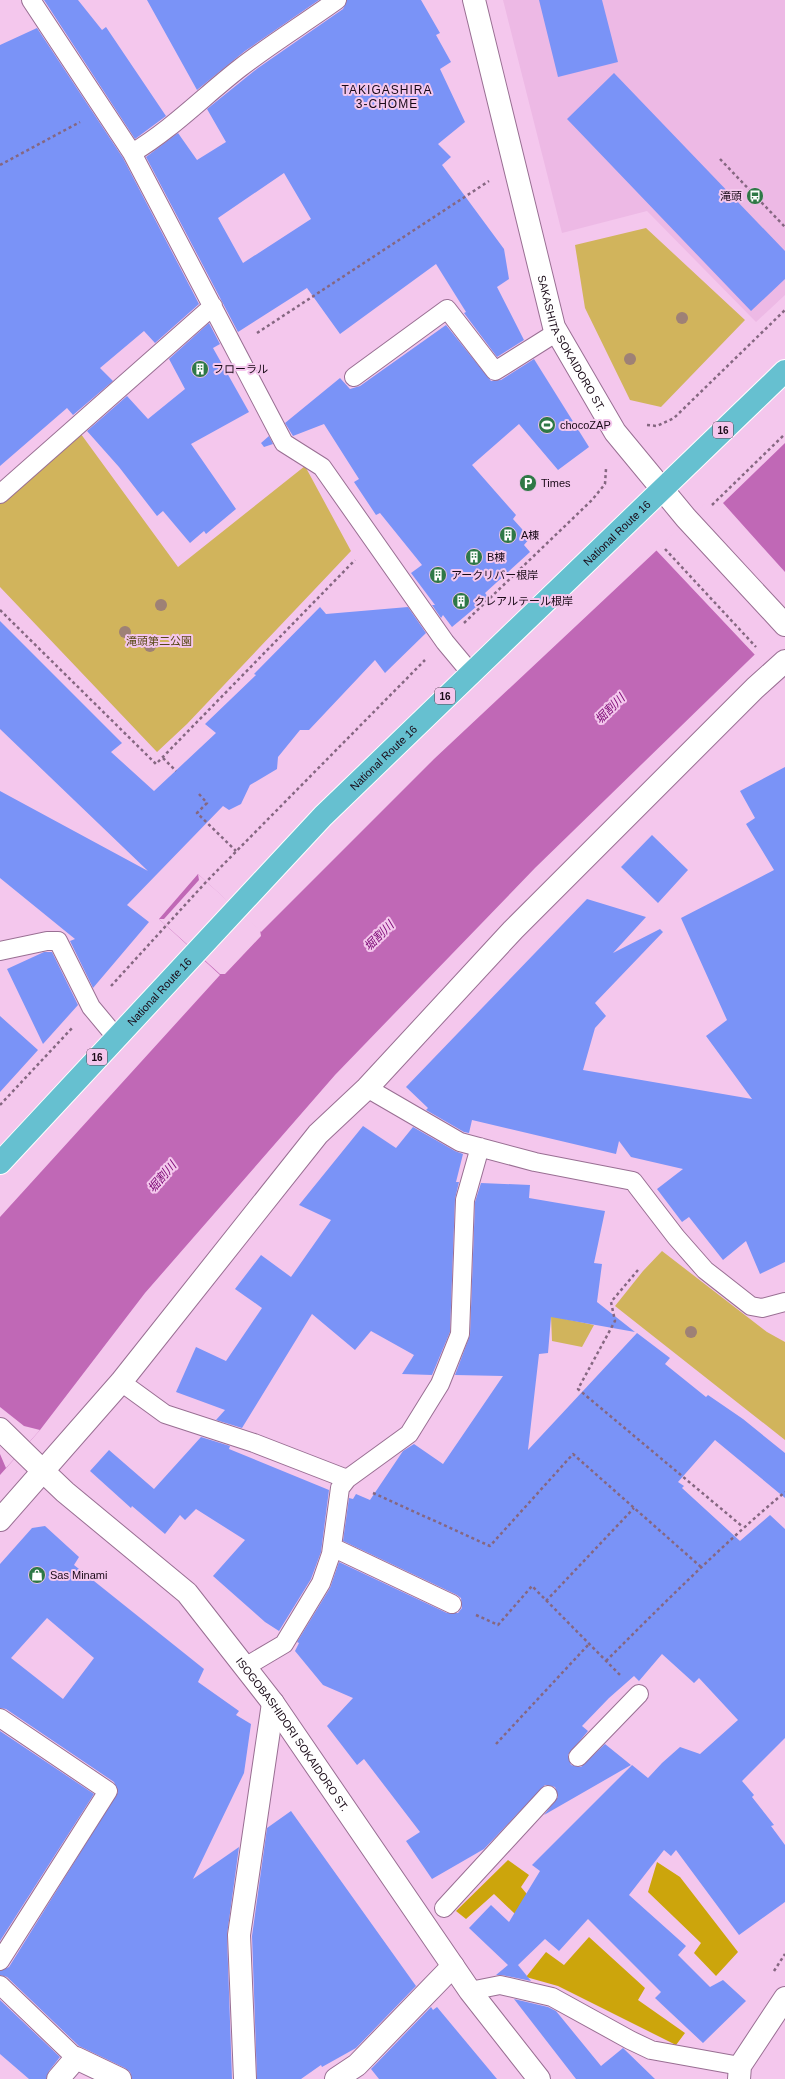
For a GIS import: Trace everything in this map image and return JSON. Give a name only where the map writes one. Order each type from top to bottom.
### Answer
[{"type":"highway","name":"National Route 16","points":[[0,1163],[323,816],[470,672],[785,371]]},
{"type":"street","name":"SAKASHITA SOKAIDORO ST.","points":[[474,0],[557,332],[615,432],[661,490],[785,625]]},
{"type":"street","points":[[0,1520],[120,1382],[318,1134],[367,1088],[513,930],[755,688],[785,661]]},
{"type":"street","name":"ISOGOBASHIDORI SOKAIDORO ST.","points":[[0,1429],[64,1492],[187,1593],[273,1702],[470,1991],[539,2079]]},
{"type":"street","points":[[245,2079],[239,1935],[273,1702]]},
{"type":"street","points":[[336,2079],[357,2065],[454,1966]]},
{"type":"street","points":[[739,2073],[785,1998]]},
{"type":"street","points":[[58,2079],[76,2058],[120,2079]]},
{"type":"lane","points":[[31,0],[132,153],[284,443],[322,467],[445,642],[470,672]]},
{"type":"lane","points":[[132,153],[149,142],[252,59],[337,0]]},
{"type":"lane","points":[[0,494],[213,306]]},
{"type":"lane","points":[[354,377],[447,309],[495,371],[557,332]]},
{"type":"lane","points":[[0,951],[47,940],[58,941],[91,1007],[116,1037]]},
{"type":"lane","points":[[367,1088],[460,1142],[535,1162],[633,1181],[676,1237],[705,1270],[751,1306],[762,1308],[785,1302]]},
{"type":"lane","points":[[245,1667],[284,1644],[321,1583],[332,1547],[340,1488],[346,1480],[409,1434],[440,1384],[460,1334],[465,1200],[480,1147]]},
{"type":"lane","points":[[120,1382],[165,1414],[254,1443],[346,1480]]},
{"type":"lane","points":[[332,1547],[452,1604]]},
{"type":"lane","points":[[578,1757],[639,1694]]},
{"type":"lane","points":[[0,1718],[108,1791],[0,1961]]},
{"type":"lane","points":[[444,1908],[548,1795]]},
{"type":"lane","points":[[0,1985],[76,2058]]},
{"type":"lane","points":[[470,1991],[500,1985],[552,1996],[650,2050],[739,2073]]},
{"type":"path","points":[[0,165],[103,109]]},
{"type":"path","points":[[720,159],[785,227]]},
{"type":"path","points":[[235,348],[492,179]]},
{"type":"path","points":[[657,426],[674,418],[785,310]]},
{"type":"path","points":[[718,499],[785,434]]},
{"type":"path","points":[[459,628],[592,500],[605,484],[607,470]]},
{"type":"path","points":[[0,610],[156,764],[373,541]]},
{"type":"path","points":[[665,549],[760,650]]},
{"type":"path","points":[[166,925],[236,851],[426,660]]},
{"type":"path","points":[[163,758],[176,771]]},
{"type":"path","points":[[199,794],[207,803],[197,813],[236,851]]},
{"type":"path","points":[[638,1270],[611,1302],[615,1321],[578,1389],[743,1527]]},
{"type":"path","points":[[346,1480],[490,1546],[573,1454],[702,1567]]},
{"type":"path","points":[[606,1661],[743,1527],[785,1492]]},
{"type":"path","points":[[546,1601],[634,1508]]},
{"type":"path","points":[[498,1625],[532,1586],[639,1694]]},
{"type":"path","points":[[496,1744],[589,1644]]},
{"type":"shaded area","points":[[503,0],[785,0],[785,295],[756,322],[647,211],[562,233]]},
{"type":"shaded area","points":[[508,1860],[529,1875],[521,1887],[548,1919],[535,1933],[494,1894],[466,1919],[456,1911]]},
{"type":"shaded area","points":[[657,1862],[680,1877],[738,1952],[716,1976],[694,1953],[701,1943],[648,1892]]},
{"type":"shaded area","points":[[589,1937],[645,1988],[638,2000],[685,2033],[676,2045],[558,1986],[526,1977],[546,1952],[564,1965]]},
{"type":"green space","points":[[646,228],[745,320],[661,407],[630,400],[585,308],[575,245]]},
{"type":"green space","name":"滝頭第二公園","points":[[78,430],[178,567],[305,466],[351,551],[187,724],[157,752],[0,587],[0,500]]},
{"type":"green space","points":[[662,1251],[767,1332],[785,1342],[785,1440],[615,1306],[643,1271]]},
{"type":"green space","points":[[551,1316],[594,1325],[582,1347],[552,1341]]},
{"type":"water","name":"堀割川","points":[[785,430],[785,625],[535,868],[335,1075],[145,1293],[40,1430],[0,1475],[0,1217],[220,975],[159,919],[198,874],[261,932],[434,759]]},
{"type":"pier","points":[[785,428],[785,443],[723,503],[785,572],[785,628],[756,656],[656,550]]},
{"type":"pier","points":[[198,874],[260,930],[261,936],[225,974],[220,974],[159,919],[164,919],[199,880]]},
{"type":"pier","points":[[0,1407],[24,1426],[40,1430],[6,1468],[0,1454]]},
{"type":"building","points":[[44,0],[78,0],[102,30],[106,27],[166,116],[135,139]]},
{"type":"building","points":[[147,0],[319,0],[245,51],[197,90]]},
{"type":"building","points":[[347,0],[421,0],[440,33],[436,35],[451,62],[440,69],[465,122],[438,144],[451,157],[442,165],[504,249],[509,279],[497,287],[524,340],[497,357],[464,313],[466,312],[436,264],[340,334],[307,288],[238,332],[146,157],[178,133],[197,160],[226,142],[207,109],[258,68],[343,9]],"holes":[[[284,173],[311,219],[243,263],[218,218]]]},
{"type":"building","points":[[539,0],[602,0],[618,62],[558,77]]},
{"type":"building","points":[[37,28],[123,158],[199,304],[155,343],[144,331],[100,368],[113,381],[73,415],[67,408],[0,466],[0,45]]},
{"type":"building","points":[[614,73],[785,251],[785,279],[751,311],[567,119]]},
{"type":"building","points":[[209,323],[220,344],[213,348],[249,412],[191,444],[236,509],[206,534],[204,531],[190,543],[163,511],[157,516],[119,467],[87,431],[127,396],[148,419],[185,389],[169,359]]},
{"type":"building","points":[[446,325],[491,381],[501,380],[534,359],[589,447],[558,470],[519,424],[472,465],[516,515],[513,519],[530,538],[524,545],[530,552],[485,593],[488,597],[452,627],[443,615],[441,618],[432,605],[435,605],[411,573],[422,565],[380,513],[376,515],[354,482],[359,479],[324,424],[293,436],[285,423],[340,378],[350,389],[360,386]]},
{"type":"building","points":[[269,436],[273,444],[264,447],[261,443]]},
{"type":"building","points":[[320,607],[326,614],[408,607],[426,633],[385,673],[375,660],[309,730],[300,730],[278,757],[277,769],[250,785],[241,804],[229,810],[223,806],[127,905],[149,922],[93,988],[70,941],[75,939],[0,878],[0,791],[148,871],[0,729],[0,621],[122,743],[111,752],[154,791],[216,733],[205,724],[256,675],[254,674]]},
{"type":"building","points":[[785,767],[785,1262],[760,1274],[746,1241],[723,1260],[689,1217],[682,1222],[657,1189],[683,1169],[631,1157],[619,1141],[616,1154],[472,1120],[469,1133],[464,1132],[426,1110],[428,1108],[406,1087],[587,899],[646,917],[613,953],[660,929],[663,932],[595,1003],[606,1016],[595,1028],[583,1070],[752,1099],[706,1036],[727,1020],[681,918],[774,870],[746,824],[755,818],[740,791]]},
{"type":"building","points":[[652,835],[688,870],[658,903],[621,867]]},
{"type":"building","points":[[44,952],[52,952],[78,1005],[43,1044],[7,969]]},
{"type":"building","points":[[0,1016],[38,1050],[0,1092]]},
{"type":"building","points":[[363,1126],[396,1148],[413,1127],[463,1154],[456,1182],[459,1182],[455,1199],[450,1332],[432,1375],[402,1374],[414,1355],[371,1331],[355,1350],[312,1314],[242,1428],[216,1420],[225,1410],[176,1392],[196,1347],[226,1361],[262,1308],[235,1289],[261,1255],[291,1277],[331,1220],[299,1205]]},
{"type":"building","points":[[481,1183],[530,1185],[529,1198],[605,1211],[594,1263],[602,1264],[597,1302],[635,1332],[551,1317],[548,1353],[539,1354],[528,1450],[637,1333],[670,1358],[665,1364],[706,1397],[708,1395],[743,1419],[785,1453],[785,1498],[715,1440],[678,1482],[684,1486],[682,1488],[740,1541],[770,1515],[785,1529],[785,1738],[742,1781],[754,1795],[752,1797],[774,1825],[771,1826],[785,1845],[785,1902],[739,1935],[676,1850],[671,1856],[664,1850],[629,1895],[686,1946],[678,1955],[710,1987],[723,1980],[746,2001],[703,2043],[655,1998],[661,1992],[588,1919],[559,1951],[545,1939],[518,1965],[531,1981],[496,1975],[508,1965],[469,1928],[491,1905],[509,1922],[540,1871],[532,1865],[632,1765],[648,1778],[680,1747],[700,1754],[738,1720],[699,1678],[694,1683],[662,1654],[639,1681],[634,1676],[609,1698],[582,1726],[588,1731],[568,1755],[571,1765],[581,1767],[605,1744],[631,1765],[544,1815],[558,1797],[555,1787],[545,1785],[484,1849],[432,1879],[406,1841],[420,1832],[364,1759],[357,1765],[327,1726],[353,1698],[323,1685],[295,1651],[299,1643],[297,1642],[330,1588],[339,1562],[447,1613],[458,1613],[462,1608],[461,1598],[457,1595],[343,1541],[349,1498],[353,1499],[356,1494],[370,1500],[403,1451],[414,1444],[443,1464],[503,1376],[455,1375],[470,1335],[475,1202]]},
{"type":"building","points":[[201,1437],[230,1446],[229,1449],[329,1490],[321,1552],[311,1579],[279,1631],[265,1622],[213,1576],[245,1540],[196,1509],[185,1520],[180,1515],[165,1534],[132,1506],[131,1508],[90,1471],[109,1450],[154,1489]]},
{"type":"building","points":[[45,1526],[79,1557],[74,1565],[204,1669],[198,1682],[239,1711],[236,1715],[251,1724],[244,1773],[193,1879],[239,1847],[227,1935],[232,2079],[132,2079],[130,2072],[125,2068],[79,2046],[7,1977],[0,1975],[0,1971],[9,1967],[118,1792],[114,1782],[6,1709],[0,1708],[0,1564],[32,1528]],"holes":[[[47,1618],[94,1658],[63,1699],[11,1658]]]},
{"type":"building","points":[[0,1731],[94,1794],[0,1941]]},
{"type":"building","points":[[291,1811],[416,1986],[356,2048],[322,2067],[321,2065],[301,2079],[257,2079],[252,1936],[267,1828]]},
{"type":"building","points":[[514,1999],[548,2007],[556,2011],[601,2066],[623,2048],[655,2079],[576,2079]]},
{"type":"building","points":[[0,2000],[60,2057],[49,2071],[46,2079],[29,2079],[0,2054]]},
{"type":"building","points":[[431,2007],[433,2010],[437,2007],[497,2079],[379,2079],[371,2069]]},
{"type":"place","name":"滝頭","points":[[755,196]]},
{"type":"place","name":"フローラル","points":[[200,369]]},
{"type":"place","name":"chocoZAP","points":[[547,425]]},
{"type":"place","name":"Times","points":[[528,483]]},
{"type":"place","name":"A棟","points":[[508,535]]},
{"type":"place","name":"B棟","points":[[474,557]]},
{"type":"place","name":"アークリバー根岸","points":[[438,575]]},
{"type":"place","name":"クレアルテール根岸","points":[[461,601]]},
{"type":"place","name":"Sas Minami","points":[[37,1575]]},
{"type":"district","name":"TAKIGASHIRA 3-CHOME","points":[[387,97]]}]
